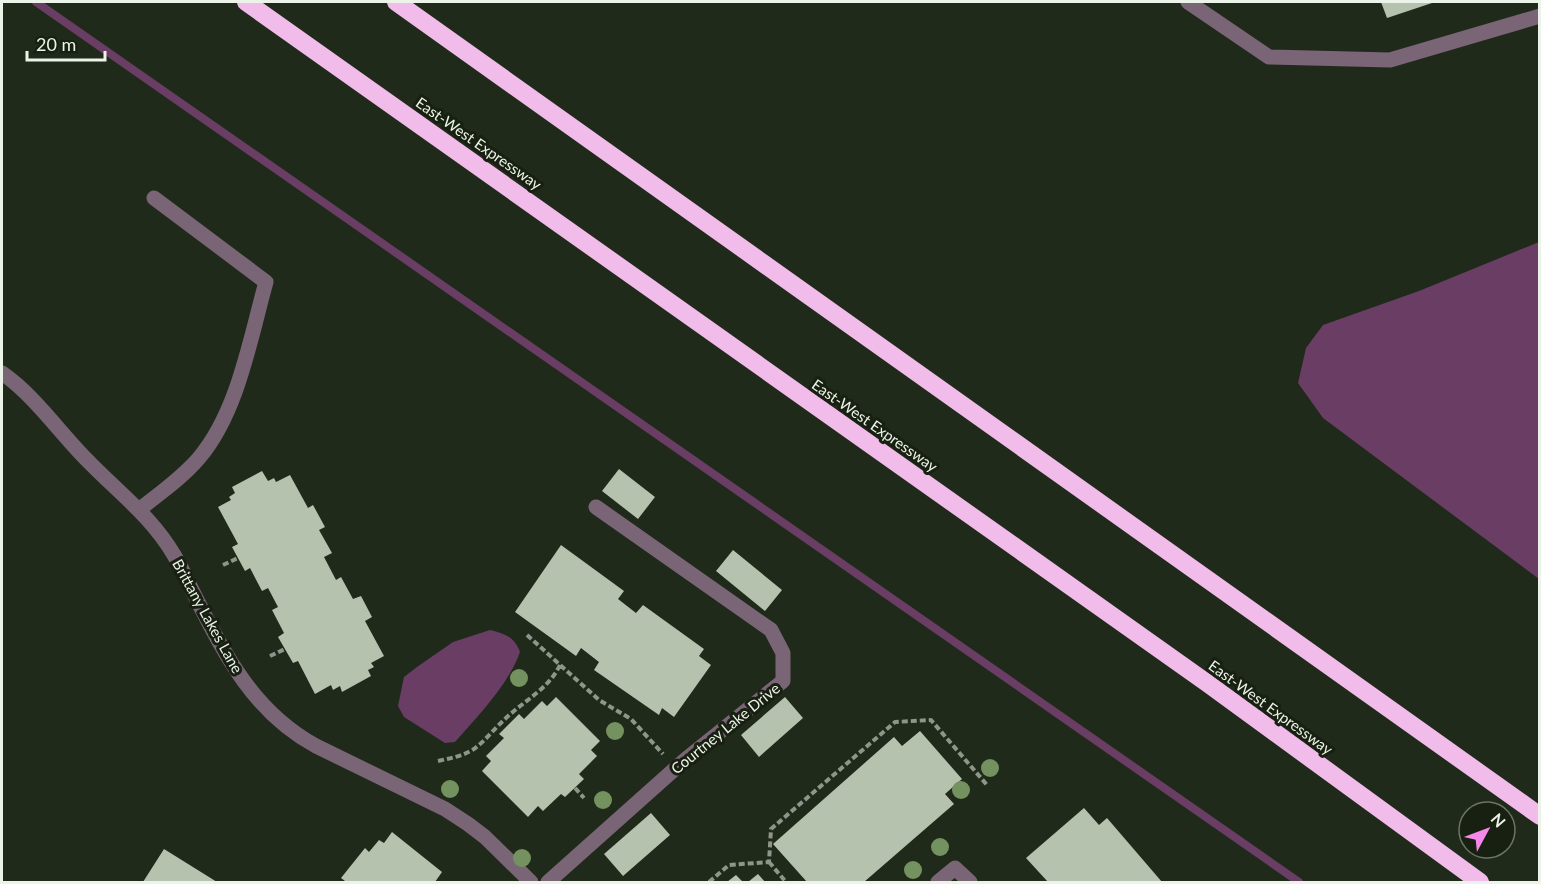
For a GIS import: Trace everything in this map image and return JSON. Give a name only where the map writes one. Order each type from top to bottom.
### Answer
[{"type":"highway","name":"East-West Expressway","points":[[246,2],[1208,683],[1480,882]]},
{"type":"highway","points":[[396,2],[1539,816]]},
{"type":"lane","points":[[1188,2],[1269,57],[1390,60],[1539,16]]},
{"type":"lane","points":[[140,509],[187,471],[214,439],[227,412],[266,282],[154,198]]},
{"type":"lane","name":"Brittany Lakes Lane","points":[[2,373],[33,401],[88,461],[140,509],[174,555],[242,680],[254,696],[282,723],[296,735],[316,746],[414,793],[468,824],[486,837],[531,882]]},
{"type":"lane","name":"Courtney Lake Drive","points":[[548,882],[675,769],[783,681],[783,653],[771,630],[596,507]]},
{"type":"lane","points":[[939,882],[955,868],[970,882]]},
{"type":"path","points":[[223,565],[238,558]]},
{"type":"path","points":[[527,635],[599,700],[631,719],[675,769]]},
{"type":"path","points":[[270,656],[285,649]]},
{"type":"path","points":[[438,761],[458,757],[474,749],[505,718],[536,695],[555,675],[560,665]]},
{"type":"path","points":[[786,882],[769,862],[771,829],[895,722],[931,720],[987,785]]},
{"type":"path","points":[[575,788],[584,798]]},
{"type":"path","points":[[709,882],[729,864],[769,862]]},
{"type":"shaded area","points":[[1539,242],[1539,579],[1323,418],[1298,383],[1306,348],[1323,325],[1419,291]]},
{"type":"shaded area","points":[[490,630],[508,636],[515,642],[520,652],[500,688],[455,742],[445,743],[404,717],[398,706],[404,677],[453,642]]},
{"type":"building","points":[[1381,2],[1435,2],[1387,18]]},
{"type":"building","points":[[619,469],[655,497],[638,519],[602,491]]},
{"type":"building","points":[[262,471],[268,481],[274,478],[276,482],[290,475],[308,508],[313,505],[325,527],[319,530],[332,553],[324,557],[336,580],[341,577],[353,599],[361,596],[372,617],[365,621],[384,656],[371,663],[374,667],[368,670],[371,676],[342,692],[340,686],[333,690],[331,685],[315,694],[298,661],[293,663],[278,637],[284,633],[272,610],[278,607],[268,588],[262,591],[250,568],[245,571],[232,547],[238,544],[218,507],[231,500],[229,497],[235,493],[232,487]]},
{"type":"building","points":[[561,545],[624,591],[618,599],[636,613],[643,605],[704,649],[699,656],[711,665],[674,717],[662,708],[659,715],[594,670],[599,662],[581,648],[576,656],[515,612]]},
{"type":"building","points":[[733,550],[782,590],[765,611],[716,571]]},
{"type":"building","points":[[556,697],[600,741],[591,750],[597,756],[579,774],[584,779],[565,797],[561,794],[543,811],[538,806],[528,817],[482,771],[491,761],[486,756],[504,738],[499,734],[519,714],[524,719],[542,701],[547,706]]},
{"type":"building","points":[[785,697],[803,718],[759,757],[741,735]]},
{"type":"building","points":[[920,731],[962,779],[945,794],[954,804],[864,882],[807,882],[773,844],[894,737],[902,746]]},
{"type":"building","points":[[1084,808],[1099,825],[1107,818],[1162,882],[1048,882],[1026,858]]},
{"type":"building","points":[[651,813],[670,835],[623,876],[604,854]]},
{"type":"building","points":[[392,832],[442,872],[435,882],[344,882],[341,878],[365,848],[369,852],[379,840],[384,843]]},
{"type":"building","points":[[164,849],[217,882],[143,882]]},
{"type":"building","points":[[758,874],[765,882],[748,882]]},
{"type":"building","points":[[736,875],[743,882],[727,882]]},
{"type":"waterway","points":[[36,2],[1299,882]]}]
